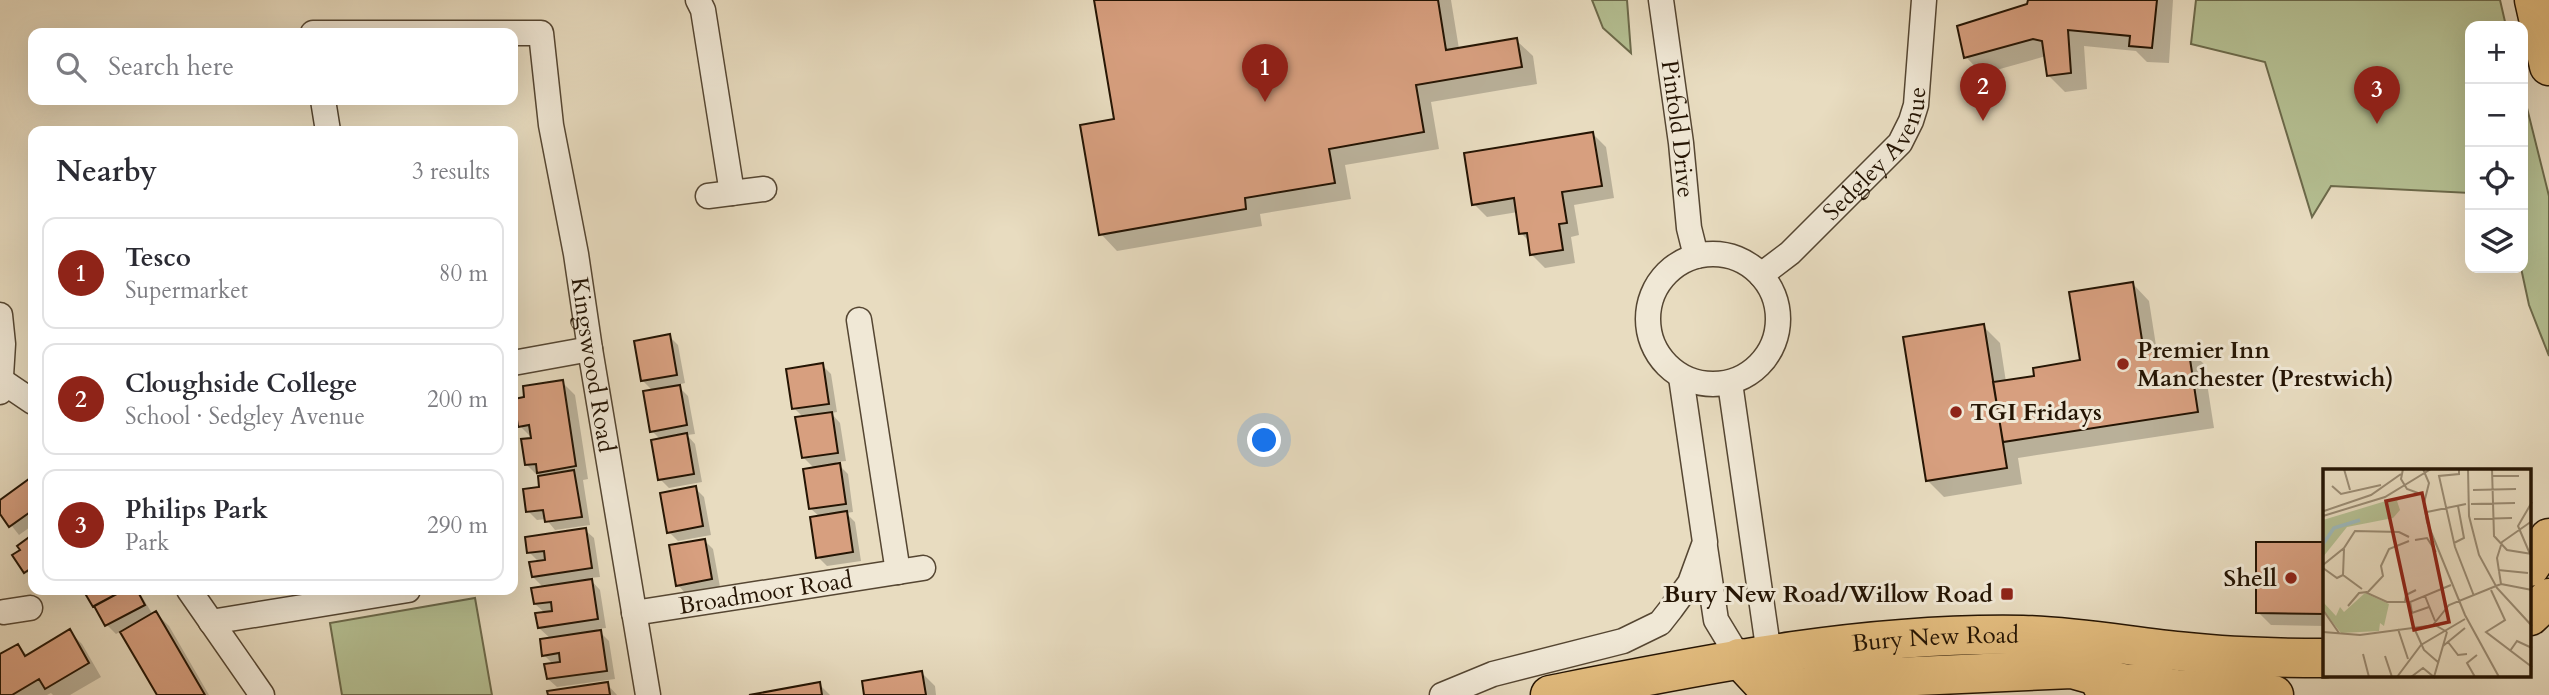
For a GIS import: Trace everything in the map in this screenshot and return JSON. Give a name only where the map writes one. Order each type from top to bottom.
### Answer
[{"type":"highway","points":[[2534,0],[2549,66]]},
{"type":"highway","points":[[2532,564],[2549,538]]},
{"type":"highway","points":[[2532,614],[2549,597]]},
{"type":"highway","name":"Bury New Road","points":[[1550,695],[1759,673],[1829,646],[1946,635],[2025,635],[2188,652],[2272,658],[2323,658]]},
{"type":"highway","points":[[1759,673],[1802,688],[1850,679],[2072,669],[2126,684]]},
{"type":"highway","points":[[1964,695],[2139,683],[2176,692],[2274,695]]},
{"type":"street","points":[[698,0],[704,10],[720,195],[764,189]]},
{"type":"street","name":"Pinfold Drive","points":[[1661,0],[1681,143],[1689,228],[1696,256]]},
{"type":"street","name":"Sedgley Avenue","points":[[1761,275],[1790,253],[1900,143],[1912,121],[1916,105],[1924,0]]},
{"type":"street","name":"Kingswood Road","points":[[518,33],[541,33],[551,125],[576,254],[648,695]]},
{"type":"street","points":[[324,105],[327,126]]},
{"type":"street","points":[[1696,256],[1731,256],[1748,264],[1773,291],[1778,310],[1778,330],[1772,348],[1762,363],[1747,375],[1730,383],[1713,385],[1681,377],[1667,366],[1656,351],[1649,330],[1649,307],[1657,286],[1667,273],[1696,256]]},
{"type":"street","points":[[0,315],[3,344],[1,387],[28,400]]},
{"type":"street","points":[[859,320],[876,357],[898,572]]},
{"type":"street","points":[[518,362],[590,349]]},
{"type":"street","points":[[1681,377],[1716,620],[1759,673]]},
{"type":"street","points":[[1730,383],[1759,673]]},
{"type":"street","points":[[1442,695],[1493,674],[1623,641],[1660,623],[1690,583],[1705,542]]},
{"type":"street","name":"Broadmoor Road","points":[[634,613],[923,568]]},
{"type":"street","points":[[192,595],[262,695]]},
{"type":"street","points":[[211,622],[377,595]]},
{"type":"street","points":[[1,610],[30,608]]},
{"type":"green space","points":[[1592,0],[1627,0],[1631,53],[1603,28]]},
{"type":"green space","points":[[2196,0],[2500,0],[2505,21],[2465,21],[2465,193],[2331,186],[2312,217],[2265,62],[2191,44]]},
{"type":"green space","points":[[2528,112],[2549,196],[2549,356],[2529,305],[2522,273],[2528,273]]},
{"type":"green space","points":[[475,598],[492,695],[342,695],[330,623]]},
{"type":"building","points":[[1094,0],[1438,0],[1446,50],[1517,38],[1522,67],[1416,85],[1424,132],[1329,149],[1335,183],[1245,198],[1246,209],[1099,235],[1080,125],[1114,119]]},
{"type":"building","points":[[2028,0],[2157,0],[2152,48],[2129,46],[2130,36],[2068,30],[2071,73],[2047,76],[2042,41],[2033,39],[1964,58],[1957,26],[2027,4]]},
{"type":"building","points":[[1593,132],[1602,186],[1562,192],[1567,223],[1559,224],[1563,250],[1530,255],[1527,233],[1519,234],[1514,198],[1472,205],[1464,153]]},
{"type":"building","name":"Premier Inn Manchester (Prestwich)","points":[[2133,282],[2144,353],[2188,346],[2198,412],[2003,442],[1993,382],[2034,376],[2033,368],[2080,360],[2069,292]]},
{"type":"building","name":"TGI Fridays","points":[[1984,324],[2007,468],[1926,481],[1903,337]]},
{"type":"building","points":[[670,334],[677,375],[641,381],[634,341]]},
{"type":"building","points":[[823,363],[829,404],[792,409],[786,369]]},
{"type":"building","points":[[563,380],[576,466],[537,473],[536,464],[525,465],[521,439],[531,438],[529,425],[518,427],[518,398],[524,397],[523,386]]},
{"type":"building","points":[[680,385],[687,425],[650,432],[643,391]]},
{"type":"building","points":[[832,412],[838,453],[802,458],[795,417]]},
{"type":"building","points":[[687,433],[694,474],[658,480],[651,440]]},
{"type":"building","points":[[840,463],[846,504],[809,509],[803,469]]},
{"type":"building","points":[[574,470],[582,517],[545,522],[543,510],[526,512],[523,489],[539,487],[538,476]]},
{"type":"building","points":[[28,480],[28,514],[9,527],[0,514],[0,500]]},
{"type":"building","points":[[696,486],[703,526],[667,533],[660,493]]},
{"type":"building","points":[[847,511],[853,552],[816,558],[810,517]]},
{"type":"building","points":[[586,528],[592,568],[532,577],[529,562],[545,560],[544,551],[527,553],[525,537]]},
{"type":"building","points":[[28,538],[28,570],[24,573],[12,555],[20,550],[17,546]]},
{"type":"building","points":[[705,539],[712,579],[676,586],[669,545]]},
{"type":"building","name":"Shell","points":[[2256,542],[2323,542],[2323,614],[2256,613]]},
{"type":"building","points":[[592,579],[598,619],[538,628],[535,613],[552,611],[551,602],[534,604],[531,588]]},
{"type":"building","points":[[86,595],[115,595],[93,607]]},
{"type":"building","points":[[115,595],[140,595],[145,605],[105,626],[94,606]]},
{"type":"building","points":[[156,611],[205,695],[157,695],[120,632]]},
{"type":"building","points":[[70,629],[89,663],[45,689],[39,679],[12,695],[0,695],[0,654],[18,644],[25,656]]},
{"type":"building","points":[[601,630],[607,671],[547,679],[544,664],[560,662],[559,653],[542,656],[540,639]]},
{"type":"building","points":[[922,671],[926,695],[864,695],[862,681]]},
{"type":"building","points":[[608,682],[610,695],[548,695],[547,691]]},
{"type":"building","points":[[820,682],[822,695],[749,695]]},
{"type":"place","name":"Tesco","points":[[1265,102]]},
{"type":"place","name":"Cloughside College","points":[[1983,121]]},
{"type":"place","name":"Philips Park","points":[[2377,124]]},
{"type":"place","name":"Premier Inn Manchester (Prestwich)","points":[[2123,364]]},
{"type":"place","name":"TGI Fridays","points":[[1956,412]]},
{"type":"place","name":"Shell","points":[[2291,578]]},
{"type":"place","name":"Bury New Road/Willow Road","points":[[2007,594]]}]
